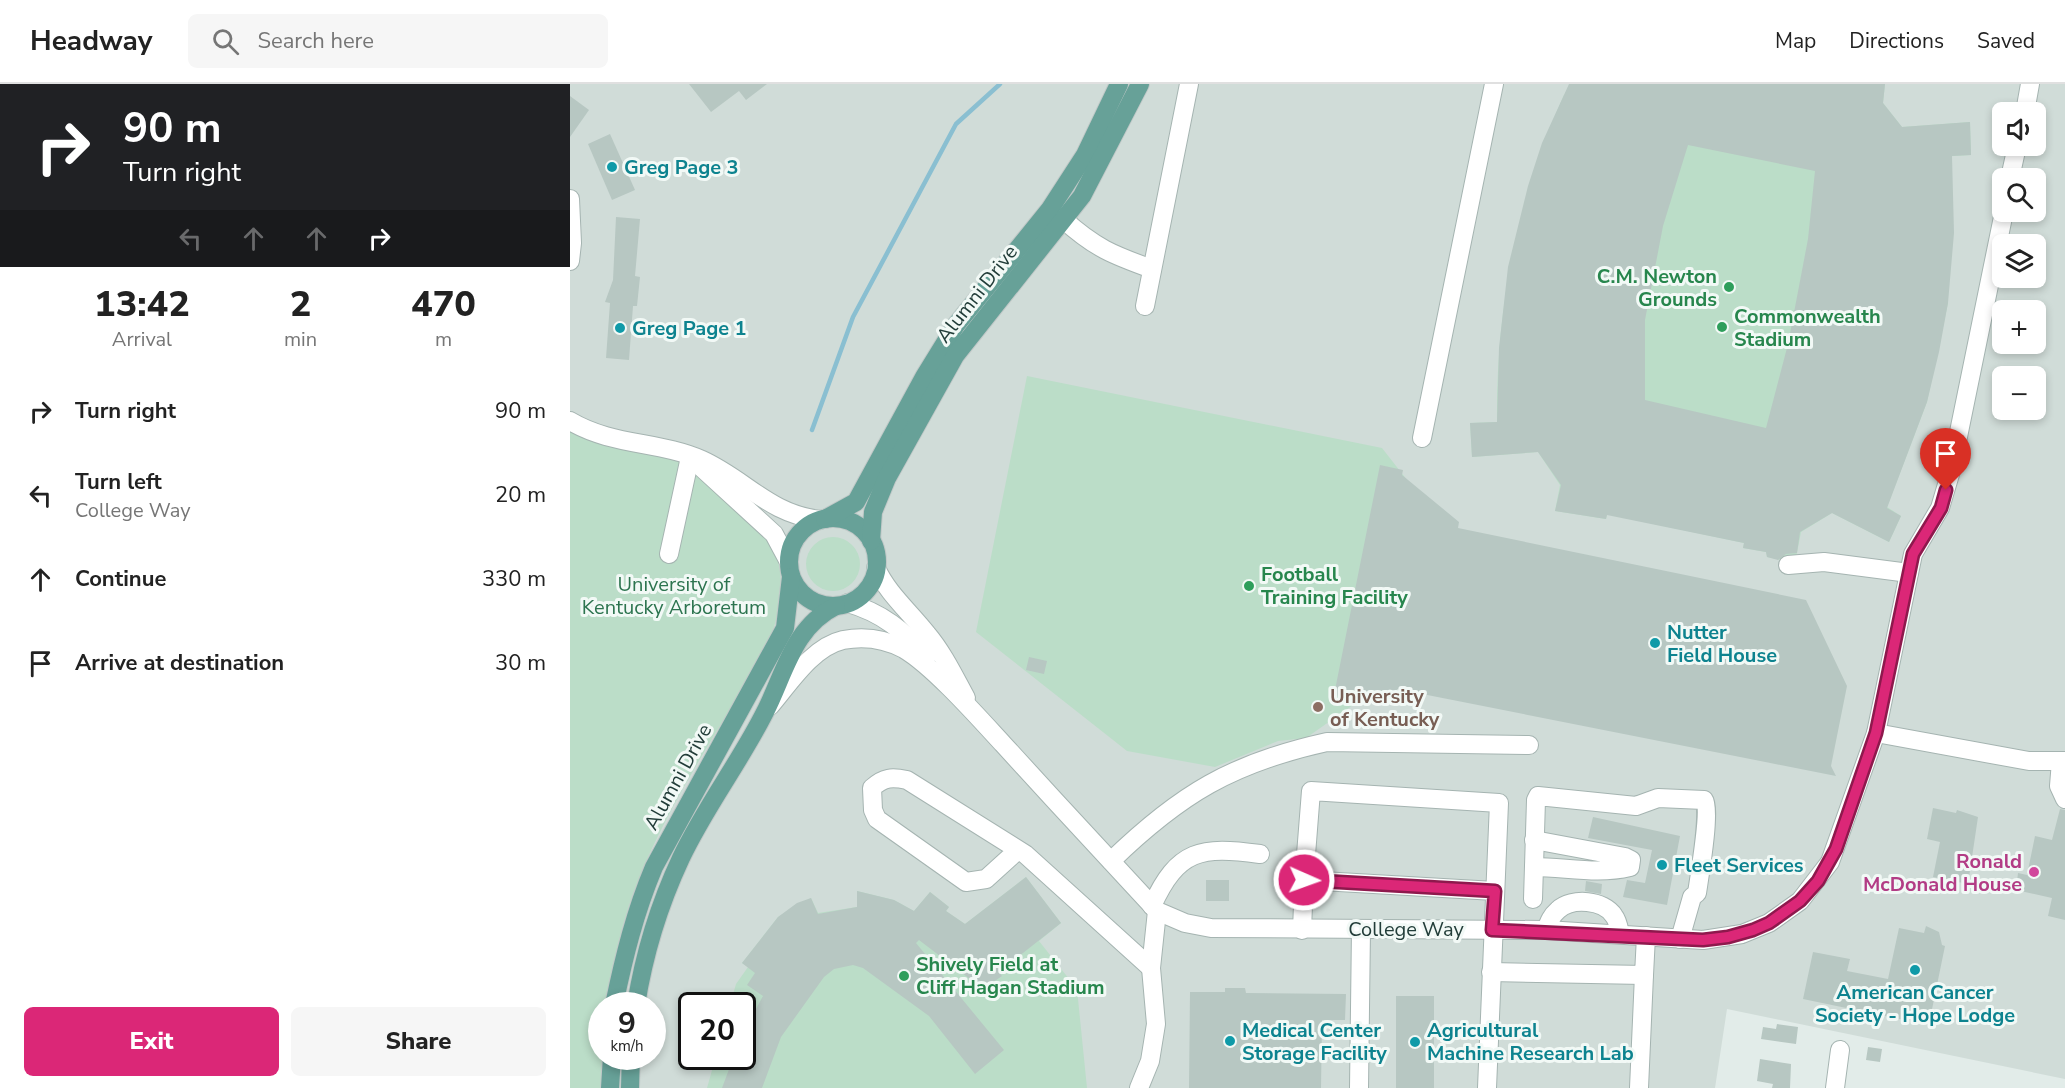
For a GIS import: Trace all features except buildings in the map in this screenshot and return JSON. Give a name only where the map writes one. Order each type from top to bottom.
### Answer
[{"type":"main road","name":"Alumni Drive","points":[[871,541],[873,512],[887,478],[955,356],[1057,214],[1119,84]]},
{"type":"main road","name":"Alumni Drive","points":[[823,519],[855,502],[924,377],[956,325],[1057,214],[1082,196],[1140,84]]},
{"type":"main road","points":[[639,992],[651,932],[681,856],[765,712],[796,643],[817,616],[842,605],[867,589],[876,568],[871,541],[857,525],[836,518],[823,519],[810,525],[794,541],[790,569],[804,596],[825,605],[842,605]]},
{"type":"main road","name":"Alumni Drive","points":[[617,992],[630,931],[654,867],[785,628],[790,569]]},
{"type":"main road","points":[[610,1088],[611,1070]]},
{"type":"main road","points":[[630,1088],[631,1070]]},
{"type":"street","points":[[1145,306],[1189,84]]},
{"type":"street","points":[[1422,438],[1494,84]]},
{"type":"street","points":[[2027,102],[2030,84]]},
{"type":"street","points":[[570,199],[570,261]]},
{"type":"street","points":[[1057,214],[1087,241],[1152,269]]},
{"type":"street","name":"College Way","points":[[765,712],[812,658],[828,646],[843,640],[867,638],[883,640],[906,650],[974,712],[1155,908],[1185,923],[1211,928],[1302,930],[1546,930],[1703,940],[1742,934],[1769,923],[1800,901],[1818,881],[1836,849],[1876,733],[1913,554],[1941,508],[1951,471],[2002,222]]},
{"type":"street","points":[[570,420],[595,435],[690,457],[727,473],[769,504],[788,514],[823,519]]},
{"type":"street","points":[[669,554],[690,457]]},
{"type":"street","points":[[690,457],[774,534],[790,569]]},
{"type":"street","points":[[1788,565],[1824,562],[1909,573]]},
{"type":"street","name":"College Way","points":[[876,568],[891,594],[928,635],[974,712]]},
{"type":"street","name":"College Way","points":[[842,605],[877,612],[891,621],[965,696]]},
{"type":"street","points":[[1876,733],[2029,761],[2063,761],[2059,786],[2065,799]]},
{"type":"street","points":[[1111,861],[1150,823],[1186,797],[1227,774],[1306,747],[1339,742],[1529,745]]},
{"type":"street","points":[[1018,850],[986,879],[966,882],[877,819],[873,810],[872,788],[881,780],[893,777],[908,780],[1018,850],[1151,968]]},
{"type":"street","points":[[1302,930],[1311,791],[1498,803],[1487,1088]]},
{"type":"street","points":[[1533,899],[1534,840],[1538,796],[1636,806],[1658,798],[1704,800],[1707,804],[1707,822],[1700,860],[1696,861],[1689,892],[1692,897],[1680,939]]},
{"type":"street","points":[[1534,840],[1625,857],[1631,861],[1630,867],[1603,873],[1558,867],[1534,867]]},
{"type":"street","points":[[1140,1088],[1150,1061],[1156,1024],[1151,968],[1155,908],[1160,888],[1176,865],[1187,857],[1231,851],[1260,854]]},
{"type":"street","points":[[1304,880],[1495,891]]},
{"type":"street","points":[[1546,930],[1551,918],[1560,908],[1572,902],[1586,902],[1604,906],[1610,911],[1615,916],[1620,934]]},
{"type":"street","points":[[1359,1088],[1361,929]]},
{"type":"street","points":[[1639,1088],[1646,936]]},
{"type":"street","points":[[1491,972],[1644,975]]},
{"type":"street","points":[[1835,1088],[1840,1050]]},
{"type":"shaded area","name":"University of Kentucky","points":[[570,84],[2065,84],[2065,1079],[1727,1009],[1715,1088],[570,1088]]},
{"type":"green space","name":"Commonwealth Stadium","points":[[1579,84],[1885,84],[1883,103],[1902,127],[1970,122],[1971,155],[1921,158],[1948,303],[1927,402],[1887,507],[1901,516],[1889,542],[1832,513],[1801,532],[1795,563],[1767,557],[1766,552],[1743,548],[1744,543],[1607,514],[1606,519],[1555,511],[1560,485],[1538,452],[1472,457],[1470,423],[1497,422],[1500,337],[1512,255],[1522,214],[1548,134],[1564,95],[1587,102]]},
{"type":"green space","name":"Football Training Facility","points":[[1027,376],[1382,448],[1443,526],[1380,686],[1306,738],[1278,741],[1215,767],[1127,751],[976,632]]},
{"type":"green space","name":"University of Kentucky Arboretum","points":[[570,429],[592,442],[662,456],[698,473],[756,525],[768,539],[775,552],[781,581],[775,625],[765,653],[680,794],[650,852],[627,911],[609,992],[588,992],[588,1070],[603,1070],[603,1088],[570,1088]]},
{"type":"green space","points":[[833,537],[843,539],[852,545],[858,554],[860,564],[858,574],[852,583],[843,589],[833,591],[823,589],[814,583],[808,574],[806,564],[808,554],[814,545],[823,539]]},
{"type":"green space","name":"Shively Field at Cliff Hagan Stadium","points":[[1026,877],[1061,923],[1039,941],[1077,989],[1087,1088],[707,1088],[712,1070],[756,1070],[756,992],[734,992],[736,984],[748,967],[742,963],[778,917],[811,898],[818,913],[857,907],[857,891],[894,900],[914,911],[930,892],[949,907],[946,911],[965,924]]},
{"type":"waterway","points":[[812,430],[853,317],[956,124],[1000,84]]},
{"type":"place","name":"Greg Page 3","points":[[612,167]]},
{"type":"place","name":"C.M. Newton Grounds","points":[[1729,287]]},
{"type":"place","name":"Commonwealth Stadium","points":[[1722,327]]},
{"type":"place","name":"Greg Page 1","points":[[620,328]]},
{"type":"place","name":"Football Training Facility","points":[[1249,586]]},
{"type":"place","name":"Nutter Field House","points":[[1655,643]]},
{"type":"place","name":"University of Kentucky","points":[[1318,707]]},
{"type":"place","name":"Fleet Services","points":[[1662,865]]},
{"type":"place","name":"Ronald McDonald House","points":[[2034,872]]},
{"type":"place","name":"American Cancer Society - Hope Lodge","points":[[1915,970]]},
{"type":"place","name":"Shively Field at Cliff Hagan Stadium","points":[[904,976]]},
{"type":"place","name":"Medical Center Storage Facility","points":[[1230,1041]]},
{"type":"place","name":"Agricultural Machine Research Lab","points":[[1415,1042]]},
{"type":"route","points":[[1304,880],[1495,891],[1492,930],[1546,930],[1703,940],[1742,934],[1769,923],[1800,901],[1818,881],[1836,849],[1876,733],[1913,554],[1941,508],[1946,490]]}]
